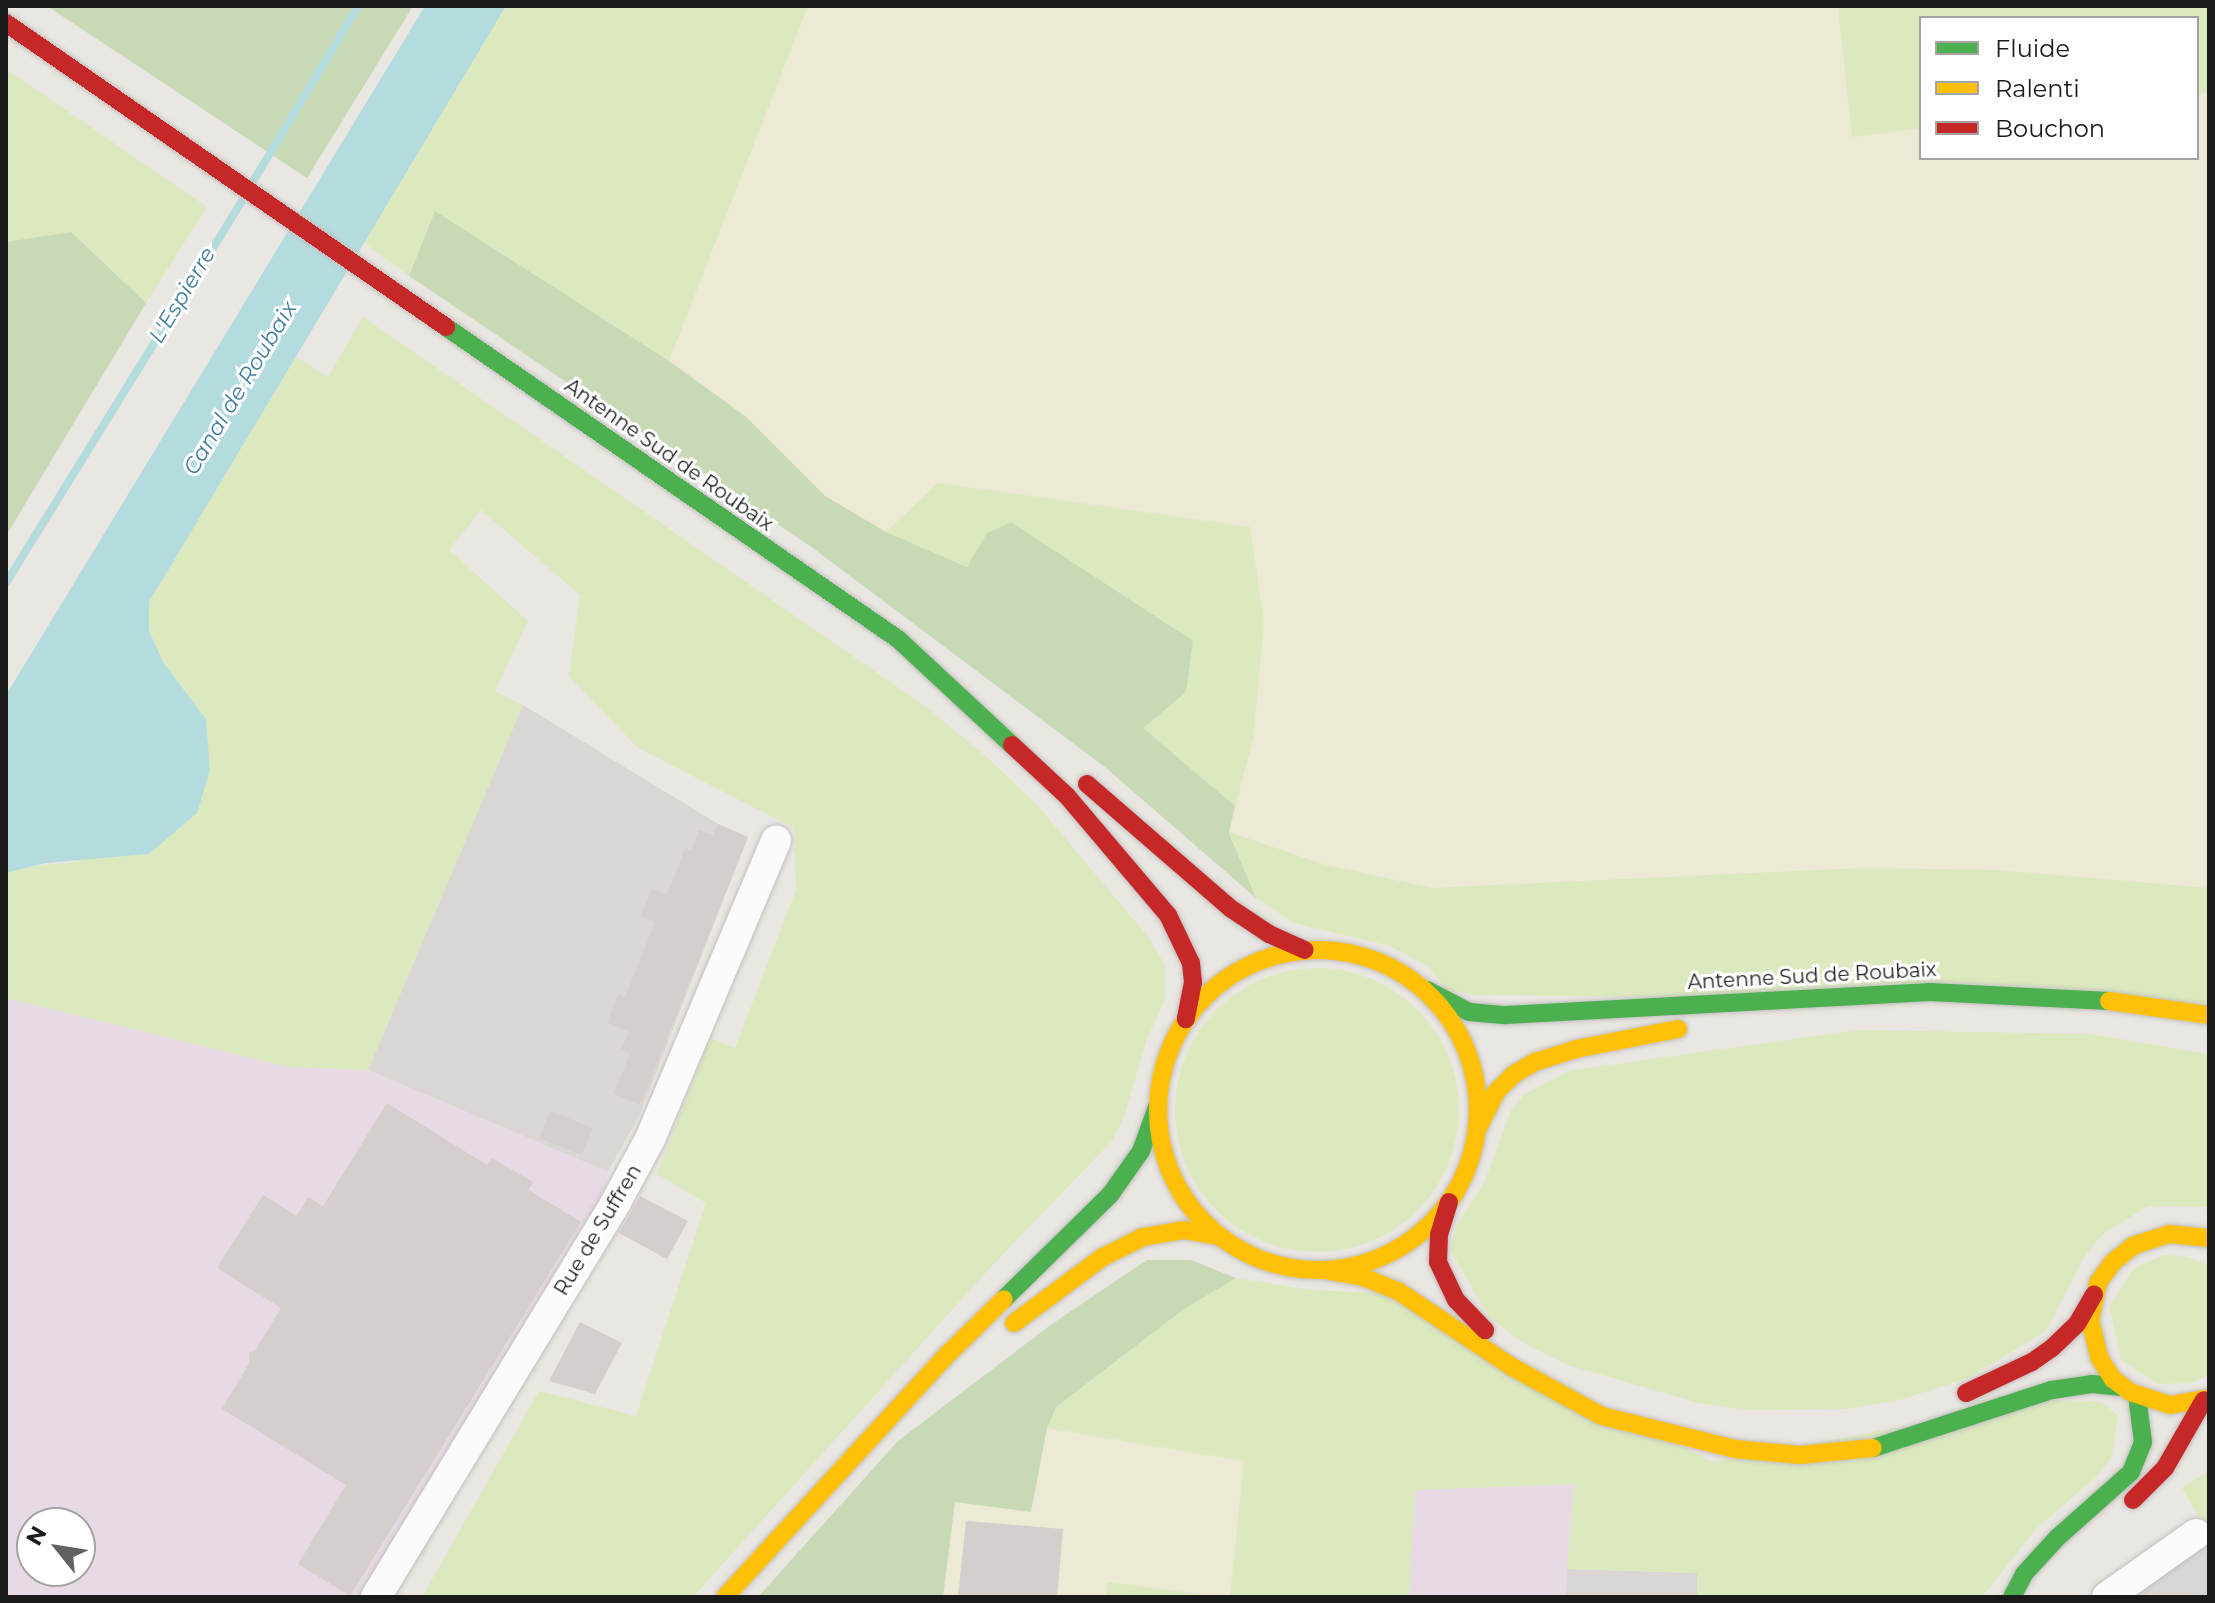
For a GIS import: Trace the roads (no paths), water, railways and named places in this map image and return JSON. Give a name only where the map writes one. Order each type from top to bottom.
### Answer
[{"type":"main road","name":"Antenne Sud de Roubaix","points":[[6,23],[898,639],[1067,796],[1168,915],[1191,963],[1193,982],[1186,1019]]},
{"type":"main road","points":[[898,639],[942,666],[1027,732]]},
{"type":"main road","points":[[1074,772],[1230,908],[1269,934],[1305,950]]},
{"type":"main road","name":"Antenne Sud de Roubaix","points":[[1305,950],[1330,950],[1367,957],[1469,1012],[1506,1015],[1930,992],[2081,997],[2209,1015]]},
{"type":"main road","points":[[1305,950],[1277,955],[1238,971],[1214,988],[1186,1019],[1163,1066],[1158,1104],[1159,1135],[1172,1178],[1197,1216],[1218,1236],[1250,1256],[1273,1264],[1363,1277],[1398,1291],[1512,1367],[1602,1416],[1663,1434],[1735,1449],[1800,1455],[1887,1446],[2052,1390],[2092,1384],[2170,1405],[2207,1399]]},
{"type":"main road","points":[[1323,1270],[1360,1265],[1394,1251],[1425,1230],[1449,1202],[1467,1169],[1476,1132],[1478,1095],[1470,1058],[1447,1014],[1421,987]]},
{"type":"main road","name":"Antenne Sud de Roubaix","points":[[1726,1022],[1812,1014],[2004,1012],[2098,1018],[2209,1035]]},
{"type":"main road","points":[[1476,1132],[1496,1092],[1513,1075],[1535,1062],[1632,1036],[1699,1026]]},
{"type":"main road","points":[[725,1597],[948,1354],[1117,1187],[1141,1151],[1158,1104]]},
{"type":"main road","points":[[1449,1202],[1437,1248],[1442,1275],[1456,1300],[1472,1318],[1510,1347],[1583,1384]]},
{"type":"main road","points":[[1003,1332],[1080,1272],[1133,1241],[1184,1230],[1218,1236]]},
{"type":"main road","points":[[1947,1400],[2032,1362],[2052,1348],[2077,1324],[2105,1272],[2133,1246],[2157,1236],[2204,1239]]},
{"type":"main road","points":[[2012,1597],[2036,1560],[2131,1472],[2143,1442],[2130,1392],[2105,1369],[2094,1346],[2090,1320],[2094,1295]]},
{"type":"main road","points":[[877,1432],[973,1356]]},
{"type":"main road","points":[[2036,1560],[2130,1503],[2153,1483],[2207,1399]]},
{"type":"street","name":"Rue de Suffren","points":[[376,1597],[650,1139],[776,841]]},
{"type":"street","points":[[2107,1597],[2196,1534]]},
{"type":"water","name":"Canal de Roubaix","points":[[425,6],[506,6],[149,602],[149,631],[163,662],[206,719],[210,771],[197,813],[149,854],[46,863],[6,873],[6,695]]},
{"type":"waterway","name":"L'Espierre","points":[[254,180],[358,6]]},
{"type":"waterway","name":"L'Espierre","points":[[6,583],[241,202]]}]
